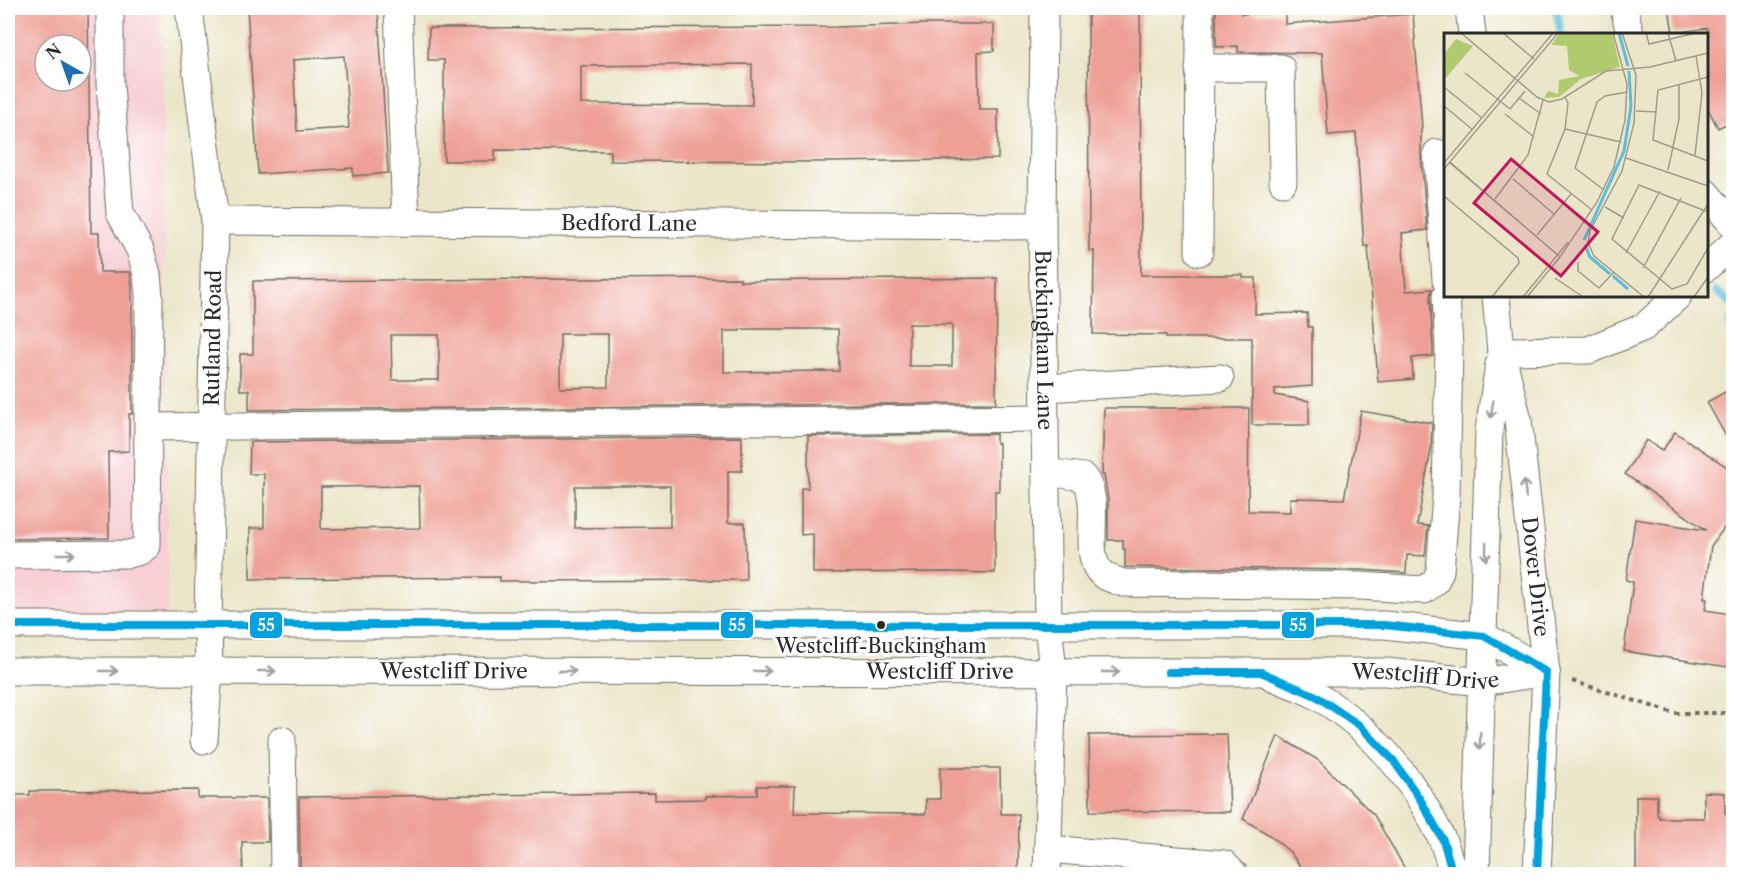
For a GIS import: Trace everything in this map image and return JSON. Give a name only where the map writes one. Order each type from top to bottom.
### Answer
[{"type":"street","points":[[8,555],[129,554],[145,549],[147,546],[149,296],[147,274],[140,250],[120,213],[110,84],[110,8]]},
{"type":"street","name":"Rutland Road","points":[[189,8],[215,221],[209,670],[204,740]]},
{"type":"street","points":[[398,8],[406,222]]},
{"type":"street","name":"Buckingham Lane","points":[[1044,8],[1042,226],[1048,624],[1053,672],[1048,862]]},
{"type":"street","points":[[1199,252],[1200,8]]},
{"type":"street","points":[[1469,8],[1472,33]]},
{"type":"street","points":[[1624,8],[1630,33]]},
{"type":"street","points":[[1199,68],[1281,68],[1283,182]]},
{"type":"street","points":[[1437,153],[1444,252]]},
{"type":"street","points":[[1708,194],[1734,226]]},
{"type":"street","name":"Bedford Lane","points":[[215,221],[1042,226]]},
{"type":"street","points":[[1708,267],[1734,243]]},
{"type":"street","points":[[1046,472],[1083,477],[1089,483],[1094,500],[1093,549],[1096,563],[1104,575],[1123,583],[1360,585],[1424,590],[1435,582],[1440,571],[1446,496],[1449,370],[1446,297]]},
{"type":"street","name":"Dover Drive","points":[[1496,297],[1501,351],[1518,420],[1546,672],[1537,874]]},
{"type":"street","points":[[1501,351],[1589,350],[1644,327],[1676,297]]},
{"type":"street","name":"Dover Drive","points":[[1476,874],[1489,430],[1501,351]]},
{"type":"street","points":[[1045,388],[1220,378]]},
{"type":"street","points":[[149,427],[1045,417]]},
{"type":"street","name":"Westcliff Drive","points":[[8,625],[1384,625],[1484,636],[1546,672]]},
{"type":"street","name":"Westcliff Drive","points":[[8,671],[1386,672],[1482,682],[1546,672]]},
{"type":"street","points":[[1261,672],[1316,696],[1359,725],[1393,760],[1420,799],[1443,840],[1453,874]]},
{"type":"street","points":[[282,740],[284,874]]},
{"type":"street","points":[[1048,862],[1224,864],[1234,874]]},
{"type":"path","points":[[1546,672],[1674,713],[1734,713]]},
{"type":"shaded area","points":[[8,8],[162,8],[168,619],[8,612]]},
{"type":"building","points":[[8,8],[88,8],[88,33],[33,33],[33,93],[89,93],[91,233],[99,233],[100,272],[130,272],[132,286],[132,414],[129,414],[129,451],[108,452],[109,538],[8,539]]},
{"type":"building","points":[[247,8],[378,8],[388,173],[353,176],[353,168],[258,174]],"holes":[[[344,56],[349,128],[297,131],[293,60]]]},
{"type":"building","points":[[1088,8],[1140,8],[1141,275],[1243,275],[1243,278],[1256,278],[1255,314],[1307,313],[1308,327],[1312,327],[1312,386],[1275,389],[1275,395],[1309,401],[1309,425],[1252,425],[1252,338],[1166,338],[1166,335],[1093,334],[1094,251],[1089,251]]},
{"type":"building","points":[[1216,8],[1241,8],[1241,14],[1285,13],[1285,24],[1413,14],[1427,230],[1402,233],[1406,291],[1432,289],[1430,297],[1433,356],[1412,358],[1413,379],[1378,382],[1368,246],[1364,246],[1356,133],[1328,135],[1322,53],[1238,52],[1238,46],[1216,47]]},
{"type":"building","points":[[1669,8],[1734,8],[1734,120],[1718,128],[1708,109],[1707,28],[1673,33]]},
{"type":"building","points":[[994,24],[994,51],[978,52],[979,109],[998,109],[998,159],[834,162],[610,161],[610,151],[495,150],[495,161],[444,161],[444,60],[428,60],[429,28],[836,27]],"holes":[[[752,64],[752,105],[581,104],[581,66]]]},
{"type":"building","points":[[740,278],[740,281],[997,278],[996,403],[249,410],[249,390],[240,390],[240,354],[253,354],[253,281]],"holes":[[[909,324],[952,324],[952,366],[909,366]],[[740,329],[838,329],[839,371],[724,372],[724,331],[740,331]],[[560,334],[608,334],[608,387],[560,388]],[[391,335],[439,335],[439,380],[392,380]]]},
{"type":"building","points":[[1734,387],[1734,451],[1707,402]]},
{"type":"building","points":[[1104,408],[1249,408],[1248,511],[1290,512],[1290,498],[1344,499],[1361,411],[1432,423],[1431,450],[1417,525],[1428,526],[1425,556],[1407,555],[1406,573],[1360,570],[1125,567],[1123,540],[1108,540],[1108,500],[1104,475],[1102,475]]},
{"type":"building","points":[[1675,432],[1734,472],[1734,514],[1711,546],[1704,599],[1707,599],[1705,610],[1731,614],[1730,619],[1734,619],[1734,668],[1624,651],[1633,582],[1626,580],[1635,519],[1706,530],[1625,474],[1646,440],[1662,451]]},
{"type":"building","points":[[996,434],[996,443],[999,443],[999,491],[995,491],[995,573],[813,573],[813,534],[801,535],[801,488],[808,488],[808,436]]},
{"type":"building","points":[[742,437],[742,471],[728,471],[728,523],[745,523],[746,580],[500,581],[500,577],[250,579],[250,528],[264,528],[264,474],[249,474],[250,442]],"holes":[[[419,486],[420,528],[321,529],[321,487]],[[575,486],[670,486],[670,527],[575,528]]]},
{"type":"building","points":[[1227,734],[1230,812],[1090,811],[1089,735]]},
{"type":"building","points":[[1278,736],[1318,760],[1374,815],[1408,874],[1306,874],[1290,852],[1268,834],[1243,819]]},
{"type":"building","points":[[940,768],[1000,768],[1001,814],[1019,814],[1018,874],[300,874],[299,797],[655,793],[655,800],[705,799],[705,796],[757,795],[757,786],[795,786],[794,813],[926,814],[926,799],[940,799]]},
{"type":"building","points":[[198,790],[198,798],[267,798],[268,842],[242,842],[243,874],[8,874],[8,795],[30,795],[30,791]]},
{"type":"building","points":[[1704,792],[1725,793],[1725,813],[1734,813],[1734,874],[1636,874],[1636,796],[1657,796],[1659,818],[1704,818]]},
{"type":"waterway","points":[[1556,8],[1561,33]]},
{"type":"waterway","points":[[1716,291],[1734,305]]},
{"type":"waterway","points":[[1730,324],[1734,323]]},
{"type":"transit line","name":"55","points":[[8,625],[1384,625],[1484,636],[1546,672]]},
{"type":"transit line","name":"55","points":[[1168,672],[1261,672],[1316,696],[1359,725],[1393,760],[1420,799],[1443,840],[1453,874]]},
{"type":"transit line","name":"55","points":[[1537,874],[1546,672]]},
{"type":"place","name":"Westcliff-Buckingham","points":[[881,625]]}]
